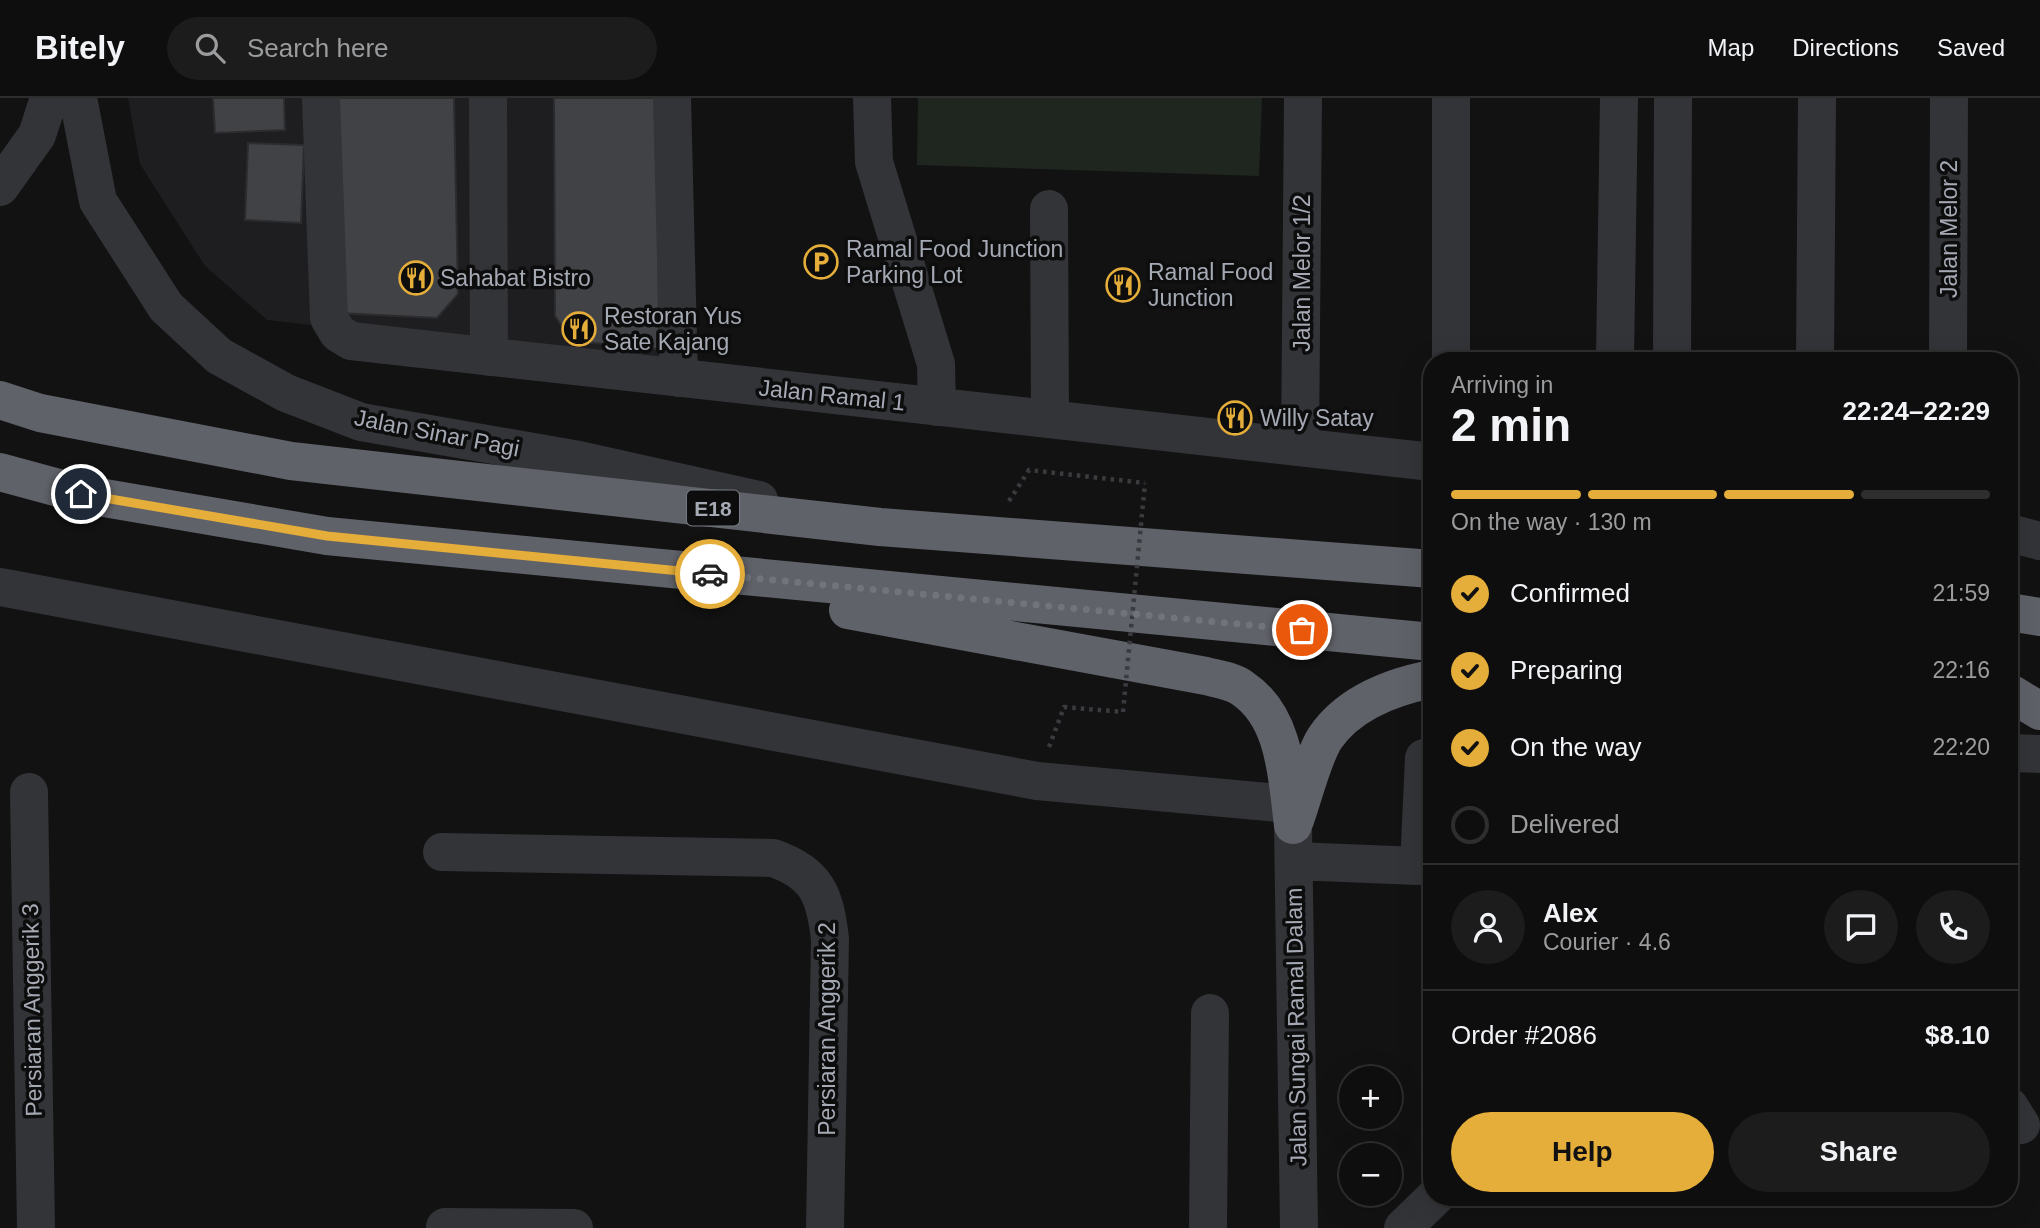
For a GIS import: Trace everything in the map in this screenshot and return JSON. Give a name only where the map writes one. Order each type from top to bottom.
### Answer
[{"type":"highway","name":"E18","points":[[0,400],[40,413],[291,461],[880,527],[1423,568]]},
{"type":"highway","points":[[0,472],[81,494],[327,536],[1423,641]]},
{"type":"highway","points":[[1302,558],[1423,556]]},
{"type":"highway","points":[[597,563],[1206,676],[1241,687],[1268,714],[1282,748],[1292,830]]},
{"type":"highway","points":[[2018,614],[2040,620]]},
{"type":"highway","points":[[2018,619],[2040,620]]},
{"type":"highway","points":[[1292,830],[1324,740],[1341,718],[1386,692],[1423,682]]},
{"type":"street","points":[[0,187],[37,135],[49,98]]},
{"type":"street","name":"Jalan Sinar Pagi","points":[[78,98],[98,201],[166,307],[219,356],[286,393],[361,422],[579,460],[880,527]]},
{"type":"street","name":"Jalan Ramal 1","points":[[321,98],[329,318],[338,333],[351,341],[1423,461]]},
{"type":"street","points":[[488,98],[489,357]]},
{"type":"street","points":[[672,98],[679,378]]},
{"type":"street","points":[[872,98],[874,162],[936,364],[939,384],[937,407]]},
{"type":"street","name":"Jalan Melor 1/2","points":[[1300,447],[1303,98]]},
{"type":"street","points":[[1451,98],[1451,352]]},
{"type":"street","points":[[1615,352],[1619,98]]},
{"type":"street","points":[[1672,352],[1674,98]]},
{"type":"street","points":[[1815,352],[1817,98]]},
{"type":"street","name":"Jalan Melor 2","points":[[1948,352],[1949,98]]},
{"type":"street","points":[[1049,209],[1050,419]]},
{"type":"street","points":[[2018,535],[2040,541]]},
{"type":"street","points":[[0,587],[1292,830],[1419,866],[1423,780]]},
{"type":"street","points":[[2018,753],[2040,754]]},
{"type":"street","name":"Persiaran Anggerik 3","points":[[29,792],[36,1228]]},
{"type":"street","name":"Jalan Sungai Ramal Dalam","points":[[1292,830],[1299,1228]]},
{"type":"street","name":"Persiaran Anggerik 2","points":[[442,852],[773,858],[797,866],[816,884],[827,911],[830,939],[825,1228]]},
{"type":"street","points":[[1208,1228],[1210,1013]]},
{"type":"street","points":[[1403,1228],[1426,1206]]},
{"type":"street","points":[[445,1227],[574,1228]]},
{"type":"path","points":[[989,534],[1028,470],[1144,483],[1123,712],[1064,707]]},
{"type":"shaded area","points":[[128,98],[661,98],[669,366],[267,320],[205,266],[140,164]]},
{"type":"shaded area","points":[[918,98],[1262,98],[1259,176],[917,165]]},
{"type":"building","points":[[213,98],[284,98],[285,130],[215,133]]},
{"type":"building","points":[[333,98],[454,98],[458,294],[437,318],[339,313]]},
{"type":"building","points":[[554,98],[658,98],[659,349],[572,341],[555,316]]},
{"type":"building","points":[[248,143],[304,145],[301,223],[245,220]]},
{"type":"way so far","points":[[710,574],[1302,630]]},
{"type":"place","name":"Ramal Food Junction Parking Lot","points":[[821,262]]},
{"type":"place","name":"Sahabat Bistro","points":[[416,278]]},
{"type":"place","name":"Ramal Food Junction","points":[[1123,285]]},
{"type":"place","name":"Restoran Yus Sate Kajang","points":[[579,329]]},
{"type":"place","name":"Willy Satay","points":[[1235,418]]},
{"type":"route","points":[[81,494],[327,536],[710,574]]}]
